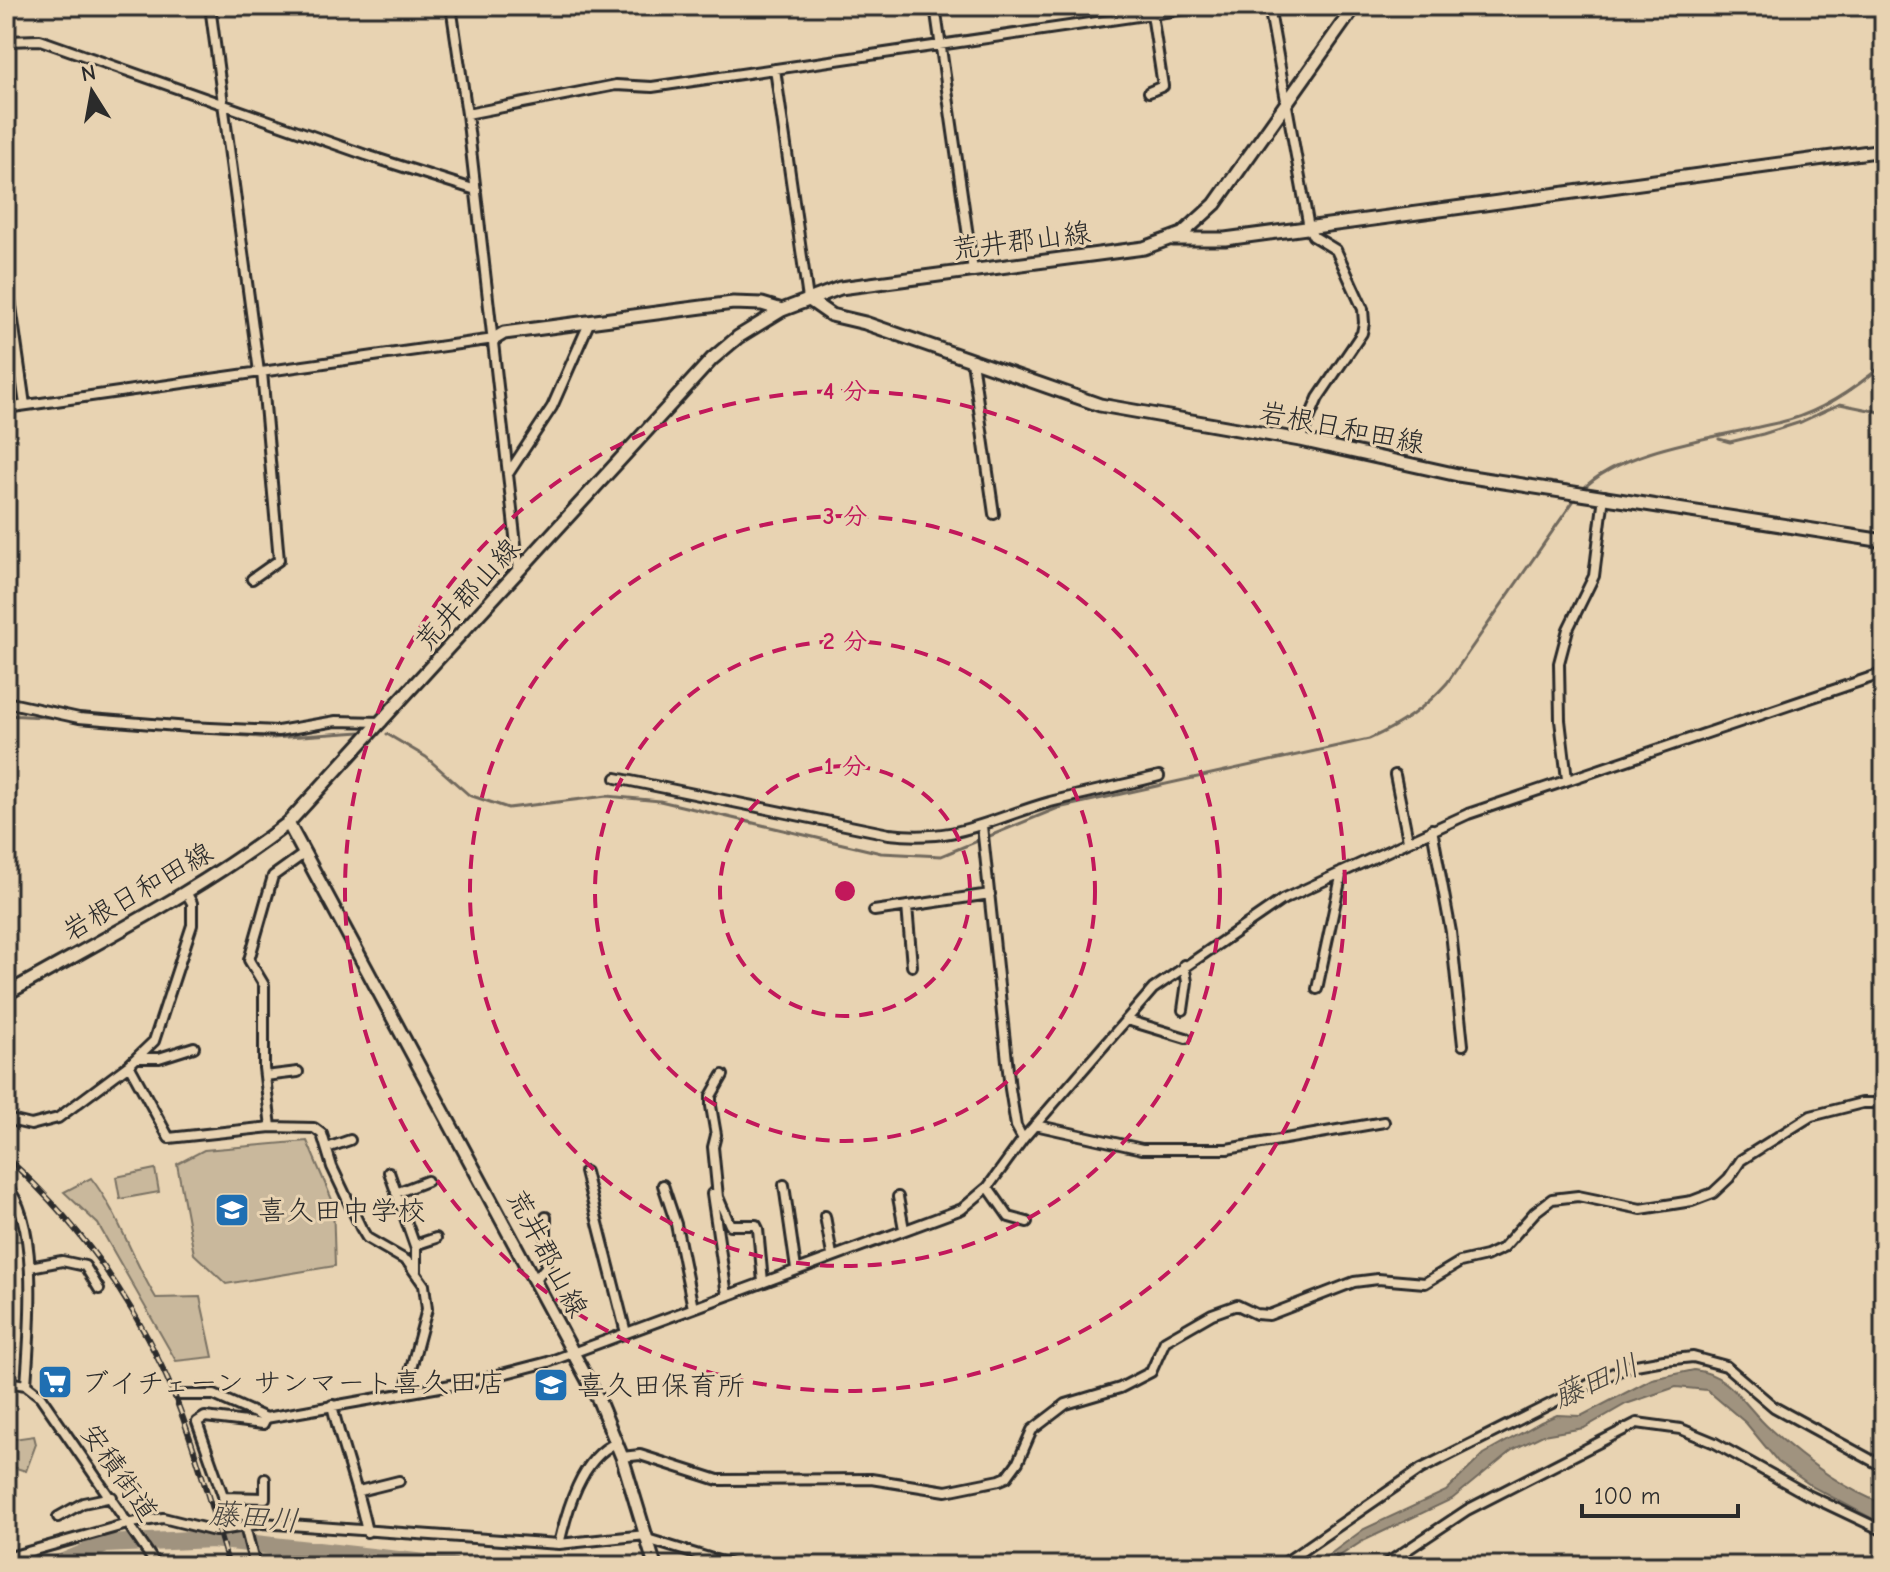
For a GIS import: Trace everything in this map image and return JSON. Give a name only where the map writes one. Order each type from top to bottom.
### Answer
[{"type":"main road","name":"荒井郡山線","points":[[655,1566],[622,1457],[574,1351],[288,823],[712,359],[738,337],[782,310],[855,286],[1144,248],[1173,239],[1215,204],[1355,6]]},
{"type":"main road","points":[[1173,239],[1225,239],[1884,154]]},
{"type":"main road","name":"岩根日和田線","points":[[808,299],[831,315],[865,323],[1100,405],[1300,440],[1458,475],[1884,541]]},
{"type":"main road","points":[[494,339],[504,333],[733,303],[762,304],[782,310]]},
{"type":"main road","name":"岩根日和田線","points":[[6,994],[186,892],[252,851],[288,823]]},
{"type":"street","points":[[210,6],[261,372],[279,560],[252,579]]},
{"type":"street","points":[[451,6],[467,114],[520,572]]},
{"type":"street","points":[[935,6],[973,271]]},
{"type":"street","points":[[467,114],[616,85],[652,87],[1206,6]]},
{"type":"street","points":[[1269,6],[1309,228],[1313,236],[1336,250],[1363,309],[1362,333],[1318,398],[1300,440]]},
{"type":"street","points":[[1149,92],[1163,86],[1152,14]]},
{"type":"street","points":[[6,41],[40,40],[430,177],[476,190]]},
{"type":"street","points":[[775,69],[808,299]]},
{"type":"street","points":[[6,271],[25,405]]},
{"type":"street","points":[[508,475],[552,407],[590,321]]},
{"type":"street","points":[[6,408],[494,339]]},
{"type":"street","points":[[972,361],[994,514]]},
{"type":"street","points":[[1567,779],[1560,720],[1559,663],[1568,629],[1594,576],[1604,496]]},
{"type":"street","points":[[179,1395],[214,1395],[266,1418],[479,1380],[626,1333],[962,1209],[988,1187],[1023,1139],[1153,989],[1282,900],[1432,829],[1567,779],[1884,673]]},
{"type":"street","points":[[6,702],[79,718],[189,727],[278,731],[336,721],[383,722]]},
{"type":"street","points":[[1395,775],[1408,840]]},
{"type":"street","points":[[616,778],[889,834],[928,838],[982,826],[1050,802],[1159,776]]},
{"type":"street","points":[[982,826],[1015,1121],[1023,1139]]},
{"type":"street","points":[[1432,829],[1451,932],[1463,1045]]},
{"type":"street","points":[[271,1127],[265,1076],[264,985],[249,960],[273,876],[305,853]]},
{"type":"street","points":[[1317,989],[1342,872]]},
{"type":"street","points":[[6,1119],[31,1125],[58,1118],[129,1065],[159,1033],[192,925],[192,903],[186,892]]},
{"type":"street","points":[[874,911],[990,894]]},
{"type":"street","points":[[907,906],[912,966]]},
{"type":"street","points":[[1183,1010],[1187,982],[1184,965]]},
{"type":"street","points":[[1127,1020],[1186,1038]]},
{"type":"street","points":[[137,1058],[159,1058],[194,1047]]},
{"type":"street","points":[[129,1065],[169,1138],[271,1127],[314,1128],[322,1134],[332,1167],[367,1238],[407,1261],[416,1271],[427,1295],[427,1309],[405,1391]]},
{"type":"street","points":[[265,1076],[298,1072]]},
{"type":"street","points":[[723,1075],[711,1096],[718,1197],[730,1225],[756,1225],[763,1282]]},
{"type":"street","points":[[622,1457],[640,1455],[718,1480],[871,1479],[946,1491],[1000,1480],[1007,1477],[1018,1462],[1032,1430],[1077,1399],[1120,1388],[1151,1372],[1165,1341],[1212,1314],[1237,1305],[1256,1314],[1274,1315],[1327,1290],[1368,1279],[1425,1283],[1449,1266],[1503,1248],[1535,1212],[1552,1199],[1586,1197],[1641,1209],[1692,1201],[1713,1193],[1729,1178],[1741,1160],[1811,1116],[1862,1103],[1884,1103]]},
{"type":"street","points":[[1035,1125],[1142,1149],[1227,1149],[1384,1122]]},
{"type":"street","points":[[327,1148],[350,1140]]},
{"type":"street","points":[[389,1172],[415,1245],[416,1271]]},
{"type":"street","points":[[585,1172],[626,1333]]},
{"type":"street","points":[[396,1193],[427,1181]]},
{"type":"street","points":[[663,1185],[676,1224],[693,1308]]},
{"type":"street","points":[[784,1185],[796,1269]]},
{"type":"street","points":[[6,1186],[20,1213],[30,1267],[26,1385],[6,1382]]},
{"type":"street","points":[[988,1187],[1009,1217],[1027,1222]]},
{"type":"street","points":[[712,1194],[727,1295]]},
{"type":"street","points":[[898,1197],[904,1229]]},
{"type":"street","points":[[825,1216],[832,1255]]},
{"type":"street","points":[[535,1280],[546,1267],[546,1217]]},
{"type":"street","points":[[415,1245],[436,1238]]},
{"type":"street","points":[[30,1267],[62,1261],[85,1266],[99,1289]]},
{"type":"street","points":[[1280,1566],[1421,1469],[1609,1375],[1630,1366],[1664,1360],[1693,1357],[1726,1366],[1774,1407],[1884,1467]]},
{"type":"street","name":"安積街道","points":[[26,1385],[40,1396],[131,1523],[156,1565]]},
{"type":"street","points":[[332,1405],[340,1443],[359,1491],[367,1532]]},
{"type":"street","points":[[234,1527],[198,1426],[199,1419],[263,1424],[266,1418]]},
{"type":"street","points":[[1383,1566],[1467,1510],[1625,1427],[1648,1423],[1681,1429],[1715,1443],[1808,1495],[1884,1531]]},
{"type":"street","points":[[559,1544],[565,1520],[589,1466],[603,1448],[616,1443]]},
{"type":"street","points":[[223,1497],[265,1498],[265,1479]]},
{"type":"street","points":[[359,1491],[399,1481]]},
{"type":"street","points":[[58,1517],[83,1503],[112,1497]]},
{"type":"street","points":[[6,1558],[131,1523],[163,1518],[215,1531],[262,1523],[559,1544],[648,1541],[735,1566]]},
{"type":"street","points":[[245,1526],[255,1566]]},
{"type":"shaded area","points":[[307,1141],[333,1202],[335,1266],[226,1284],[194,1254],[177,1164],[204,1150]]},
{"type":"shaded area","points":[[155,1169],[159,1192],[120,1199],[116,1177]]},
{"type":"shaded area","points":[[91,1178],[110,1206],[156,1298],[200,1297],[213,1357],[176,1361],[98,1224],[64,1192]]},
{"type":"shaded area","points":[[6,1196],[21,1228],[21,1241],[6,1241]]},
{"type":"shaded area","points":[[1694,1370],[1727,1384],[1770,1429],[1824,1472],[1884,1504],[1884,1525],[1813,1487],[1778,1462],[1746,1423],[1707,1390],[1676,1387],[1626,1404],[1584,1428],[1543,1435],[1512,1450],[1452,1499],[1363,1541],[1324,1566],[1314,1566],[1364,1529],[1446,1491],[1484,1454],[1541,1422],[1557,1415],[1581,1416],[1652,1379]]},
{"type":"shaded area","points":[[34,1436],[36,1444],[26,1471],[6,1465],[6,1440]]},
{"type":"shaded area","points":[[286,1560],[363,1566],[285,1566]]},
{"type":"waterway","points":[[1582,490],[1600,475],[1650,453],[1802,416],[1840,397],[1884,364]]},
{"type":"waterway","points":[[1719,439],[1730,442],[1763,434],[1801,422],[1840,404],[1884,413]]},
{"type":"waterway","points":[[387,734],[426,757],[469,795],[508,808],[607,796],[660,801],[881,853],[941,856],[1058,808],[1369,739],[1391,728],[1421,708],[1447,683],[1577,496]]},
{"type":"waterway","points":[[6,715],[62,718]]},
{"type":"waterway","points":[[129,726],[272,738],[361,732]]},
{"type":"waterway","name":"藤田川","points":[[54,1566],[106,1544],[212,1539],[452,1566]]},
{"type":"railway","points":[[6,1157],[74,1227],[112,1279],[146,1335],[181,1414],[229,1566]]},
{"type":"place","name":"喜久田中学校","points":[[232,1210]]},
{"type":"place","name":"ブイチェーン サンマート喜久田店","points":[[55,1382]]},
{"type":"place","name":"喜久田保育所","points":[[551,1385]]}]
